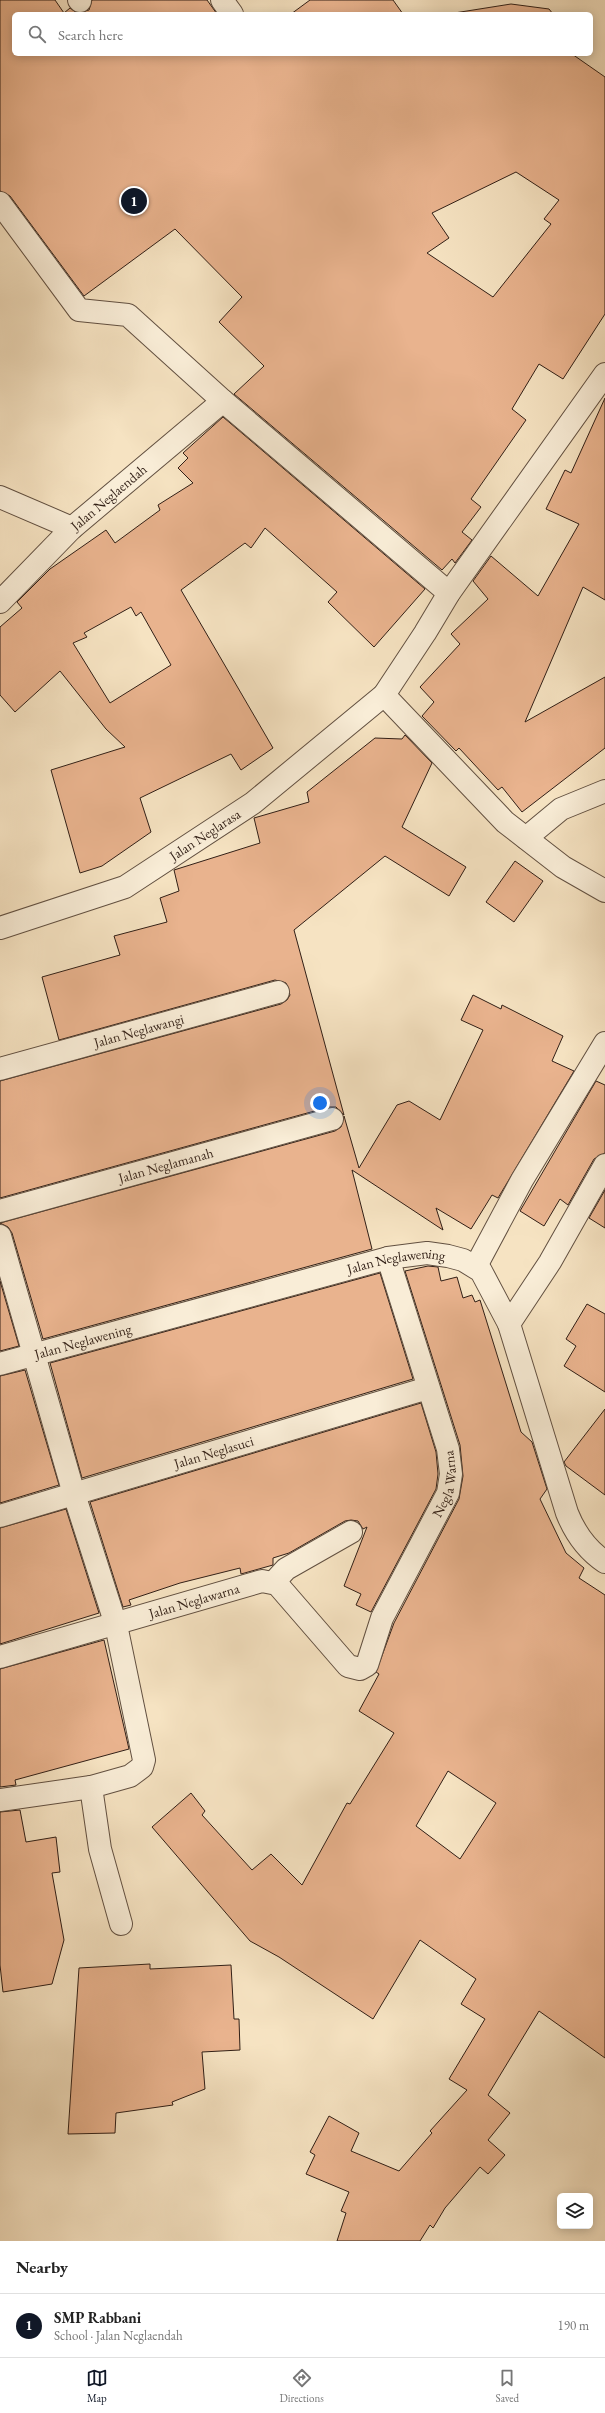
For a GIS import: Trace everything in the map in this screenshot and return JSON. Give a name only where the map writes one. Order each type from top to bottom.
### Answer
[{"type":"street","points":[[222,0],[231,12]]},
{"type":"street","points":[[0,203],[79,310],[128,315],[223,401],[449,593]]},
{"type":"street","name":"Jalan Neglarasa","points":[[0,928],[124,887],[253,803],[384,694],[426,633],[449,593],[605,374]]},
{"type":"street","name":"Jalan Neglaendah","points":[[0,602],[72,528],[223,401]]},
{"type":"street","points":[[0,497],[72,528]]},
{"type":"street","points":[[384,694],[505,822],[563,867],[605,891]]},
{"type":"street","points":[[526,838],[561,809],[605,790]]},
{"type":"street","name":"Jalan Neglawangi","points":[[0,1069],[278,992]]},
{"type":"street","points":[[605,1043],[522,1180],[476,1266],[489,1283],[509,1324],[567,1513],[575,1531],[596,1556],[605,1562]]},
{"type":"street","name":"Jalan Neglamanah","points":[[0,1211],[332,1119]]},
{"type":"street","points":[[509,1324],[550,1262],[605,1165]]},
{"type":"street","points":[[0,1236],[74,1494],[116,1625],[144,1764],[130,1776],[91,1787],[0,1800]]},
{"type":"street","name":"Jalan Neglawening","points":[[0,1364],[388,1258],[427,1253],[463,1260],[476,1266]]},
{"type":"street","name":"Negla Warna","points":[[274,1582],[348,1666],[360,1669],[367,1665],[382,1618],[448,1493],[451,1474],[448,1449],[388,1258]]},
{"type":"street","name":"Jalan Neglasuci","points":[[0,1516],[428,1388]]},
{"type":"street","points":[[274,1582],[286,1569],[351,1532]]},
{"type":"street","name":"Jalan Neglawarna","points":[[0,1657],[116,1625],[262,1581],[274,1582]]},
{"type":"street","points":[[91,1787],[100,1848],[121,1924]]},
{"type":"building","points":[[0,0],[55,0],[63,12],[12,12],[12,56],[575,56],[605,77],[605,314],[563,379],[539,364],[512,409],[526,420],[471,499],[481,507],[462,532],[472,540],[455,563],[452,559],[442,570],[234,394],[264,366],[219,322],[242,297],[175,229],[84,296],[10,196],[0,191]],"holes":[[[516,172],[559,200],[544,219],[551,224],[493,297],[427,253],[449,238],[432,213]]]},
{"type":"building","points":[[92,0],[207,0],[216,12],[81,12],[89,10]]},
{"type":"building","points":[[310,0],[393,0],[402,12],[294,12]]},
{"type":"building","points":[[511,4],[549,9],[551,12],[461,12]]},
{"type":"building","points":[[70,8],[76,12],[65,12]]},
{"type":"building","points":[[605,398],[605,600],[583,587],[525,722],[605,677],[605,748],[522,812],[502,787],[498,790],[459,748],[456,751],[422,716],[434,702],[420,687],[460,644],[451,634],[488,599],[473,581],[491,556],[538,596],[579,524],[546,509],[565,470],[571,473]]},
{"type":"building","points":[[223,417],[425,589],[374,647],[328,602],[337,592],[265,528],[251,548],[245,543],[181,590],[273,748],[241,770],[231,754],[140,798],[151,832],[102,866],[80,873],[51,770],[125,747],[106,729],[60,671],[15,712],[0,695],[0,627],[22,608],[17,602],[50,569],[106,530],[115,543],[160,510],[158,505],[193,483],[178,468],[188,458],[183,453]],"holes":[[[131,607],[136,616],[141,612],[171,665],[110,703],[73,643],[87,637],[84,633]]]},
{"type":"building","points":[[405,735],[432,763],[402,827],[466,867],[449,896],[385,856],[294,930],[344,1115],[336,1107],[329,1107],[0,1198],[0,1081],[281,1004],[287,1000],[290,995],[286,983],[275,980],[59,1040],[42,977],[120,955],[114,936],[167,922],[160,898],[179,891],[174,870],[260,843],[254,818],[309,802],[307,792],[375,738],[402,739]]},
{"type":"building","points":[[515,861],[543,881],[514,922],[486,902]]},
{"type":"building","points":[[473,995],[501,1009],[502,1005],[563,1036],[552,1061],[574,1071],[498,1198],[492,1195],[471,1229],[436,1208],[443,1230],[352,1170],[372,1249],[43,1339],[12,1233],[8,1227],[0,1223],[335,1131],[341,1127],[344,1116],[359,1168],[397,1105],[409,1101],[440,1120],[483,1030],[461,1020]]},
{"type":"building","points":[[596,1081],[605,1085],[605,1153],[594,1159],[568,1205],[560,1199],[544,1226],[520,1211]]},
{"type":"building","points":[[605,1190],[605,1228],[589,1218]]},
{"type":"building","points":[[428,1266],[438,1267],[441,1281],[457,1277],[463,1298],[472,1295],[475,1302],[480,1300],[521,1432],[532,1442],[547,1489],[540,1499],[566,1553],[584,1568],[579,1578],[605,1595],[605,2058],[539,2011],[488,2095],[510,2113],[488,2140],[505,2155],[488,2174],[480,2167],[445,2208],[433,2228],[430,2225],[420,2241],[337,2241],[346,2213],[341,2211],[349,2192],[306,2174],[315,2155],[310,2152],[329,2116],[359,2133],[351,2151],[399,2171],[432,2133],[430,2131],[467,2090],[449,2079],[485,2019],[461,2004],[476,1979],[420,1940],[373,2019],[279,1957],[250,1941],[152,1827],[191,1793],[205,1811],[202,1815],[252,1870],[271,1854],[302,1885],[347,1803],[350,1804],[394,1733],[359,1711],[379,1674],[376,1672],[394,1623],[459,1499],[463,1476],[460,1445],[405,1271]],"holes":[[[448,1771],[496,1803],[460,1859],[416,1826]]]},
{"type":"building","points":[[380,1273],[413,1379],[82,1478],[50,1363]]},
{"type":"building","points":[[0,1281],[19,1346],[0,1351]]},
{"type":"building","points":[[587,1304],[605,1314],[605,1392],[564,1366],[576,1346],[566,1339]]},
{"type":"building","points":[[25,1370],[59,1485],[0,1503],[0,1376]]},
{"type":"building","points":[[421,1403],[436,1452],[438,1474],[436,1489],[371,1612],[356,1605],[361,1594],[344,1586],[367,1527],[363,1529],[358,1521],[351,1520],[345,1521],[289,1553],[273,1558],[273,1565],[241,1574],[240,1568],[180,1583],[129,1600],[131,1605],[123,1607],[90,1502]]},
{"type":"building","points":[[605,1409],[605,1495],[566,1466],[564,1462]]},
{"type":"building","points":[[66,1509],[99,1613],[0,1644],[0,1528]]},
{"type":"building","points":[[104,1640],[129,1749],[15,1780],[16,1785],[0,1787],[0,1669]]},
{"type":"building","points":[[20,1810],[26,1842],[56,1837],[60,1872],[52,1873],[64,1940],[52,1984],[3,1992],[0,1965],[0,1812]]},
{"type":"building","points":[[150,1964],[150,1969],[231,1965],[234,2019],[239,2019],[240,2050],[202,2052],[205,2089],[172,2102],[173,2105],[116,2113],[115,2133],[68,2134],[79,1968]]},
{"type":"place","name":"SMP Rabbani","points":[[134,201]]}]
